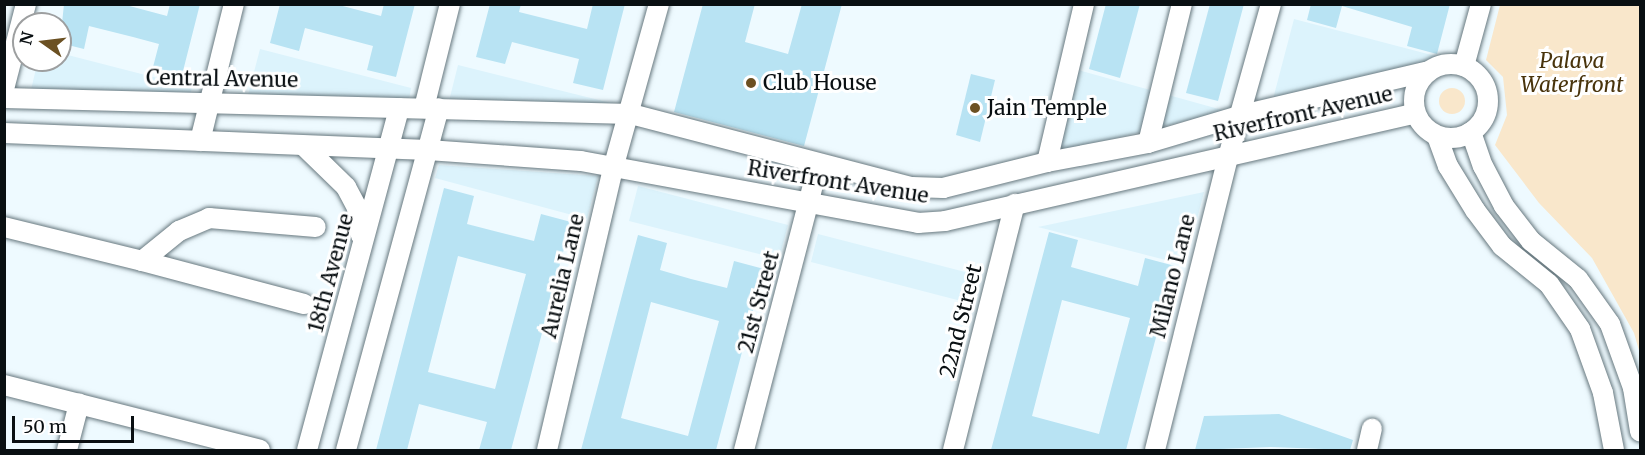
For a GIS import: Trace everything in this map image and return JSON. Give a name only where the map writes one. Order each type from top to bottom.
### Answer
[{"type":"street","points":[[4,89],[26,4]]},
{"type":"street","points":[[200,141],[234,4]]},
{"type":"street","points":[[346,450],[428,150],[431,108],[450,4]]},
{"type":"street","name":"Aurelia Lane","points":[[547,450],[614,165],[631,114],[659,4]]},
{"type":"street","points":[[1047,162],[1084,4]]},
{"type":"street","points":[[1148,143],[1182,4]]},
{"type":"street","name":"Milano Lane","points":[[1155,450],[1228,157],[1242,115],[1271,4]]},
{"type":"street","points":[[1464,66],[1481,4]]},
{"type":"street","points":[[1452,64],[1464,66],[1474,72],[1487,91],[1486,114],[1471,132],[1449,139],[1437,136],[1426,129],[1415,113],[1414,93],[1426,72],[1452,64]]},
{"type":"street","name":"Riverfront Avenue","points":[[431,108],[631,114],[912,188],[943,188],[1047,162],[1148,143],[1242,115],[1426,72]]},
{"type":"street","name":"Central Avenue","points":[[4,98],[431,108]]},
{"type":"street","name":"18th Avenue","points":[[307,450],[399,108]]},
{"type":"street","name":"Riverfront Avenue","points":[[388,150],[428,150],[614,165],[810,205],[918,223],[945,221],[1415,113]]},
{"type":"street","points":[[1471,132],[1483,166],[1504,206],[1532,241],[1578,279],[1610,324],[1633,388],[1640,426],[1610,427]]},
{"type":"street","points":[[4,133],[388,150]]},
{"type":"street","points":[[1437,136],[1448,166],[1502,246],[1549,284],[1580,329],[1603,393],[1614,450]]},
{"type":"street","points":[[304,146],[346,187],[357,208],[362,250]]},
{"type":"street","name":"21st Street","points":[[744,450],[810,205],[818,165]]},
{"type":"street","name":"22nd Street","points":[[953,450],[1015,204]]},
{"type":"street","points":[[142,261],[179,231],[209,218],[316,227]]},
{"type":"street","points":[[4,227],[304,304]]},
{"type":"street","points":[[4,385],[260,450]]},
{"type":"street","points":[[67,450],[79,404]]},
{"type":"street","points":[[1367,450],[1372,429]]},
{"type":"shaded area","points":[[1294,19],[1447,59],[1273,99]]},
{"type":"shaded area","points":[[260,49],[411,88],[409,100],[248,95]]},
{"type":"shaded area","points":[[72,56],[192,87],[190,96],[31,90],[35,72],[72,72]]},
{"type":"shaded area","points":[[458,65],[615,104],[449,101]]},
{"type":"shaded area","points":[[1078,70],[1226,111],[1055,153]]},
{"type":"shaded area","points":[[439,165],[598,176],[587,219],[435,178]]},
{"type":"shaded area","points":[[638,186],[788,225],[779,259],[629,221]]},
{"type":"shaded area","points":[[1204,192],[1185,265],[1038,227]]},
{"type":"shaded area","points":[[818,234],[973,274],[965,302],[811,262]]},
{"type":"green space","name":"Palava Waterfront","points":[[1500,5],[1640,5],[1640,354],[1634,333],[1592,258],[1539,203],[1495,145],[1507,115],[1503,77],[1486,60]]},
{"type":"green space","points":[[1452,88],[1461,92],[1465,101],[1461,110],[1452,114],[1443,110],[1439,101],[1443,92]]},
{"type":"building","points":[[64,4],[122,4],[167,16],[170,4],[200,4],[182,75],[153,67],[159,44],[133,37],[89,26],[84,49],[72,46],[72,12],[63,12]]},
{"type":"building","points":[[280,4],[335,4],[381,16],[384,4],[415,4],[396,77],[367,70],[373,46],[305,28],[299,51],[270,43]]},
{"type":"building","points":[[490,4],[521,4],[519,12],[587,29],[593,4],[625,4],[603,90],[573,83],[579,59],[512,42],[505,64],[476,57]]},
{"type":"building","name":"Club House","points":[[703,4],[755,4],[745,42],[788,54],[802,4],[842,4],[804,146],[674,112]]},
{"type":"building","points":[[1106,4],[1140,4],[1120,78],[1089,69]]},
{"type":"building","points":[[1210,4],[1244,4],[1218,101],[1186,93]]},
{"type":"building","points":[[1311,4],[1450,4],[1437,54],[1407,46],[1412,27],[1342,6],[1336,28],[1307,20]]},
{"type":"building","name":"Jain Temple","points":[[971,74],[995,80],[980,142],[956,135]]},
{"type":"building","points":[[444,188],[474,196],[467,224],[534,241],[541,214],[571,222],[511,450],[479,450],[487,422],[419,404],[407,450],[376,450]],"holes":[[[458,256],[526,274],[495,389],[428,372]]]},
{"type":"building","points":[[1049,232],[1078,240],[1071,267],[1138,286],[1145,258],[1175,266],[1126,450],[991,450]],"holes":[[[1062,300],[1130,318],[1099,434],[1032,416]]]},
{"type":"building","points":[[638,235],[667,243],[660,270],[691,279],[727,288],[734,261],[764,269],[716,450],[581,450]],"holes":[[[651,302],[719,321],[688,436],[621,418]]]},
{"type":"building","points":[[1279,414],[1353,440],[1350,450],[1271,447],[1195,450],[1204,416]]},
{"type":"place","name":"Club House","points":[[751,83]]},
{"type":"place","name":"Jain Temple","points":[[975,108]]}]
